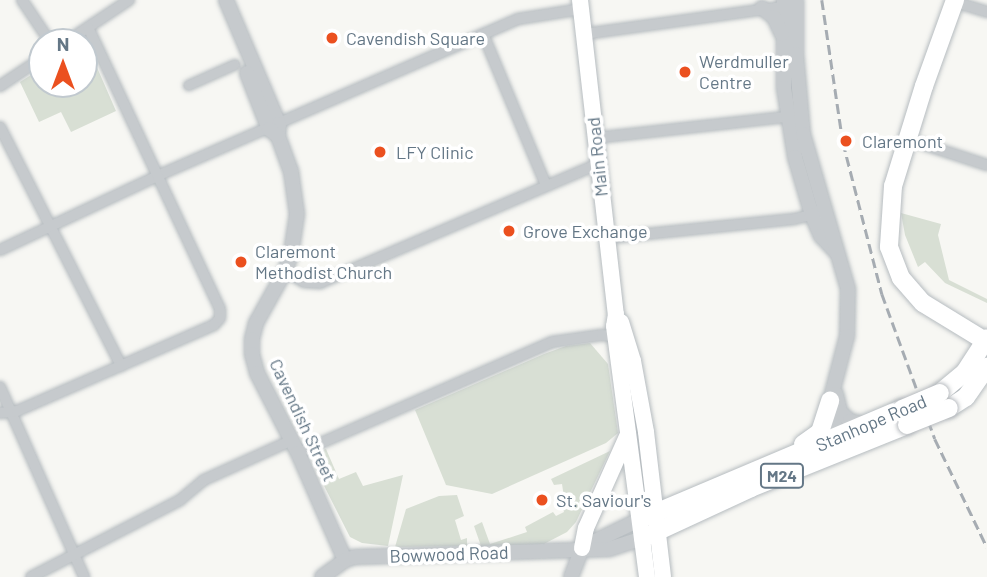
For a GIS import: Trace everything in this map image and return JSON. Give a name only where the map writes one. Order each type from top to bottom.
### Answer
[{"type":"main road","points":[[955,1],[893,186],[889,229],[891,258],[901,278],[923,303],[987,337]]},
{"type":"main road","name":"Main Road","points":[[580,5],[616,314],[621,337],[629,432],[649,516]]},
{"type":"main road","points":[[889,229],[911,274],[926,292],[987,337]]},
{"type":"main road","name":"Main Road","points":[[621,337],[636,377],[651,535],[663,577]]},
{"type":"main road","name":"Stanhope Road","points":[[944,401],[987,337]]},
{"type":"main road","name":"Stanhope Road","points":[[651,535],[944,401],[966,397],[986,370]]},
{"type":"main road","points":[[771,465],[818,435],[833,393]]},
{"type":"main road","points":[[840,435],[851,439],[904,420]]},
{"type":"main road","name":"Stanhope Road","points":[[649,516],[864,424],[904,420]]},
{"type":"main road","points":[[582,548],[586,528],[629,432]]},
{"type":"main road","name":"Main Road","points":[[647,577],[651,535]]},
{"type":"street","points":[[22,0],[41,28]]},
{"type":"street","name":"Cavendish Street","points":[[217,0],[275,130]]},
{"type":"street","name":"Cavendish Street","points":[[226,0],[291,172],[298,214],[285,271],[256,323],[251,346],[257,373],[295,446],[345,560]]},
{"type":"street","points":[[955,1],[987,12]]},
{"type":"street","points":[[5,413],[214,325],[220,318],[220,309],[88,27],[123,2]]},
{"type":"street","points":[[584,34],[790,3]]},
{"type":"street","points":[[783,36],[790,3]]},
{"type":"street","points":[[790,3],[794,116],[837,253],[849,306],[847,335],[833,393],[832,420],[840,435]]},
{"type":"street","points":[[0,250],[157,176],[275,130],[483,34],[528,16],[580,5]]},
{"type":"street","points":[[762,8],[774,17],[783,36],[801,183],[821,236],[837,253]]},
{"type":"street","points":[[483,34],[546,185]]},
{"type":"street","points":[[188,85],[235,64]]},
{"type":"street","points":[[0,86],[28,67]]},
{"type":"street","points":[[595,138],[794,116]]},
{"type":"street","points":[[0,127],[121,366]]},
{"type":"street","points":[[907,139],[987,164]]},
{"type":"street","points":[[285,271],[304,282],[320,283],[598,164]]},
{"type":"street","points":[[607,238],[812,215],[821,203]]},
{"type":"street","points":[[31,577],[180,500],[204,480],[552,342],[571,338],[621,337]]},
{"type":"street","points":[[0,387],[5,413],[84,577]]},
{"type":"street","points":[[833,393],[840,412],[850,421],[864,424]]},
{"type":"street","name":"Bowwood Road","points":[[582,548],[649,516]]},
{"type":"street","name":"Bowwood Road","points":[[345,560],[582,548],[609,549],[651,535]]},
{"type":"street","points":[[571,577],[582,548]]},
{"type":"street","points":[[321,577],[345,560]]},
{"type":"shaded area","points":[[98,70],[116,111],[71,132],[61,112],[39,122],[20,82],[28,77],[28,98],[98,98]]},
{"type":"shaded area","points":[[901,213],[941,224],[938,235],[949,280],[987,299],[987,303],[945,283],[925,262],[918,267],[905,235]]},
{"type":"shaded area","points":[[590,343],[608,364],[618,433],[606,443],[492,494],[446,485],[415,410],[544,354],[566,346]]},
{"type":"shaded area","points":[[326,449],[339,479],[356,472],[363,486],[403,475],[388,546],[362,543],[350,537],[313,464],[318,452]]},
{"type":"shaded area","points":[[610,451],[576,522],[567,532],[542,545],[481,546],[474,526],[482,522],[490,544],[527,532],[525,527],[553,512],[556,516],[564,512],[562,506],[571,501],[568,495],[564,497],[562,484],[554,485],[551,479]]},
{"type":"shaded area","points":[[457,495],[464,516],[455,520],[461,540],[467,538],[467,546],[395,547],[406,509],[439,496]]},
{"type":"railway","points":[[822,0],[843,142],[882,294],[935,439],[987,547]]},
{"type":"place","name":"Cavendish Square","points":[[332,38]]},
{"type":"place","name":"Werdmuller Centre","points":[[685,72]]},
{"type":"place","name":"Claremont","points":[[846,141]]},
{"type":"place","name":"LFY Clinic","points":[[380,152]]},
{"type":"place","name":"Grove Exchange","points":[[509,231]]},
{"type":"place","name":"Claremont Methodist Church","points":[[241,262]]},
{"type":"place","name":"St. Saviour's","points":[[542,500]]}]
